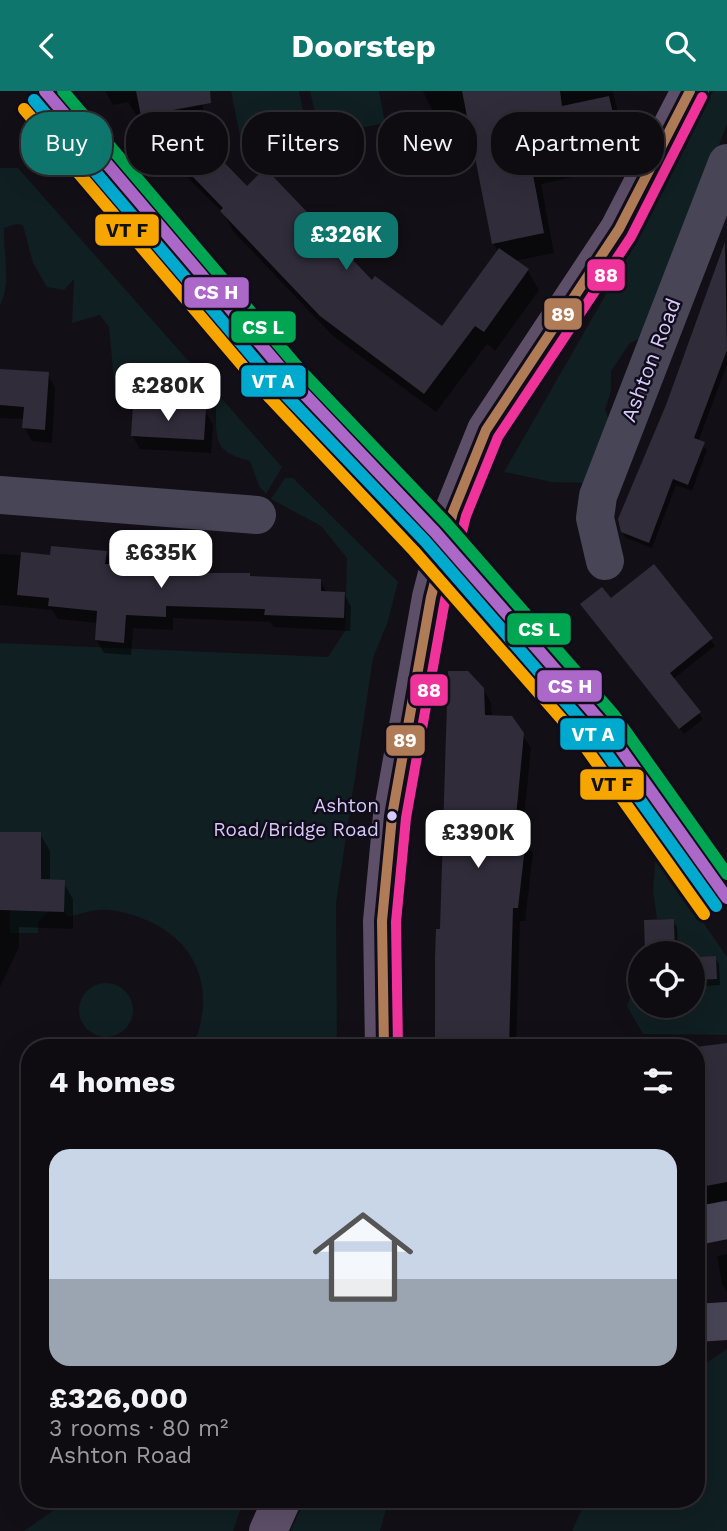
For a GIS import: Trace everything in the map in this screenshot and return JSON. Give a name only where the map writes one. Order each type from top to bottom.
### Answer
[{"type":"main road","points":[[384,1039],[382,921],[392,816],[431,597],[465,478],[500,405],[619,229],[690,91]]},
{"type":"main road","points":[[268,1531],[278,1508]]},
{"type":"street","name":"Ashton Road","points":[[605,561],[595,518],[598,496],[727,163]]},
{"type":"street","points":[[0,495],[250,506]]},
{"type":"street","points":[[705,1224],[727,1220]]},
{"type":"street","points":[[705,1322],[727,1321]]},
{"type":"shaded area","points":[[231,91],[299,91],[303,112],[242,112],[242,146]]},
{"type":"shaded area","points":[[310,91],[379,91],[383,112],[378,112],[378,124],[364,127],[364,112],[315,112]]},
{"type":"shaded area","points":[[713,91],[727,91],[727,124],[645,336],[630,343],[611,371],[611,391],[605,409],[611,426],[587,483],[552,482],[504,472],[632,249]]},
{"type":"shaded area","points":[[0,168],[18,168],[21,175],[24,175],[282,467],[266,494],[259,486],[250,461],[223,449],[217,437],[216,407],[197,390],[180,379],[135,369],[128,379],[127,391],[115,390],[109,327],[100,315],[72,323],[74,279],[64,290],[47,287],[33,263],[23,225],[4,228],[6,287],[0,305]]},
{"type":"shaded area","points":[[285,478],[293,478],[398,582],[388,621],[373,658],[336,903],[337,1039],[195,1039],[203,1009],[199,973],[180,942],[165,930],[146,920],[111,910],[91,911],[68,917],[64,912],[64,881],[49,880],[48,912],[38,922],[38,933],[10,933],[10,869],[0,832],[0,643],[328,657],[345,631],[347,558],[321,526],[271,499]]},
{"type":"shaded area","points":[[656,854],[727,957],[727,1035],[643,1034],[634,1018],[705,1018],[705,979],[717,978],[716,956],[705,956],[705,941],[675,941],[674,919],[657,919],[653,891]]},
{"type":"shaded area","points":[[106,983],[125,991],[133,1010],[125,1029],[106,1037],[87,1029],[79,1010],[87,991]]},
{"type":"shaded area","points":[[727,1349],[727,1531],[572,1531],[582,1508],[705,1508],[705,1364]]},
{"type":"shaded area","points":[[57,1508],[241,1508],[233,1531],[24,1531]]},
{"type":"shaded area","points":[[302,1508],[386,1508],[380,1531],[290,1531]]},
{"type":"building","points":[[136,91],[210,91],[211,103],[163,112],[140,112]]},
{"type":"building","points":[[462,91],[560,91],[562,106],[609,96],[613,112],[491,112],[491,175],[533,175],[544,233],[492,244],[477,168],[477,112],[466,112]]},
{"type":"building","points":[[228,166],[247,186],[258,175],[272,175],[372,280],[375,276],[442,326],[499,248],[529,269],[484,332],[475,326],[424,394],[320,316],[220,211],[223,208],[191,175],[228,175]]},
{"type":"building","points":[[725,242],[727,350],[694,438],[705,442],[688,485],[673,479],[649,543],[621,532],[618,519],[666,405]]},
{"type":"building","points":[[0,369],[49,372],[45,430],[22,428],[24,407],[0,405]]},
{"type":"building","points":[[133,405],[206,409],[204,440],[131,436]]},
{"type":"building","points":[[51,546],[107,551],[105,564],[188,567],[188,573],[250,573],[250,576],[321,579],[321,591],[345,592],[344,618],[264,615],[265,609],[166,606],[166,617],[126,615],[124,643],[95,640],[97,611],[48,606],[49,598],[17,595],[21,552],[50,555]]},
{"type":"building","points":[[654,564],[713,638],[670,673],[701,712],[679,729],[580,604],[602,587],[611,598]]},
{"type":"building","points":[[448,671],[468,671],[484,688],[485,715],[512,716],[524,733],[514,838],[526,838],[518,908],[513,908],[509,1039],[435,1039],[436,929],[440,929]]},
{"type":"building","points":[[0,832],[41,832],[41,879],[65,880],[64,912],[0,910]]},
{"type":"building","points":[[674,919],[675,941],[645,941],[644,920]]},
{"type":"building","points":[[705,956],[716,956],[717,979],[705,980]]},
{"type":"building","points":[[727,1043],[727,1182],[705,1186],[705,1046]]},
{"type":"transit line","points":[[45,91],[291,380],[435,532],[603,724],[727,898]]},
{"type":"transit line","points":[[63,91],[301,371],[446,523],[614,715],[727,874]]},
{"type":"transit line","name":"89","points":[[384,1039],[382,921],[392,816],[431,597],[453,512],[486,430],[619,229],[690,91]]},
{"type":"transit line","name":"88","points":[[398,1039],[396,922],[406,818],[445,600],[466,516],[498,437],[631,237],[702,97]]},
{"type":"transit line","points":[[34,100],[280,389],[425,541],[592,733],[716,906]]},
{"type":"transit line","points":[[24,109],[270,398],[414,551],[581,741],[704,914]]},
{"type":"place","name":"Ashton Road/Bridge Road","points":[[392,816]]}]
